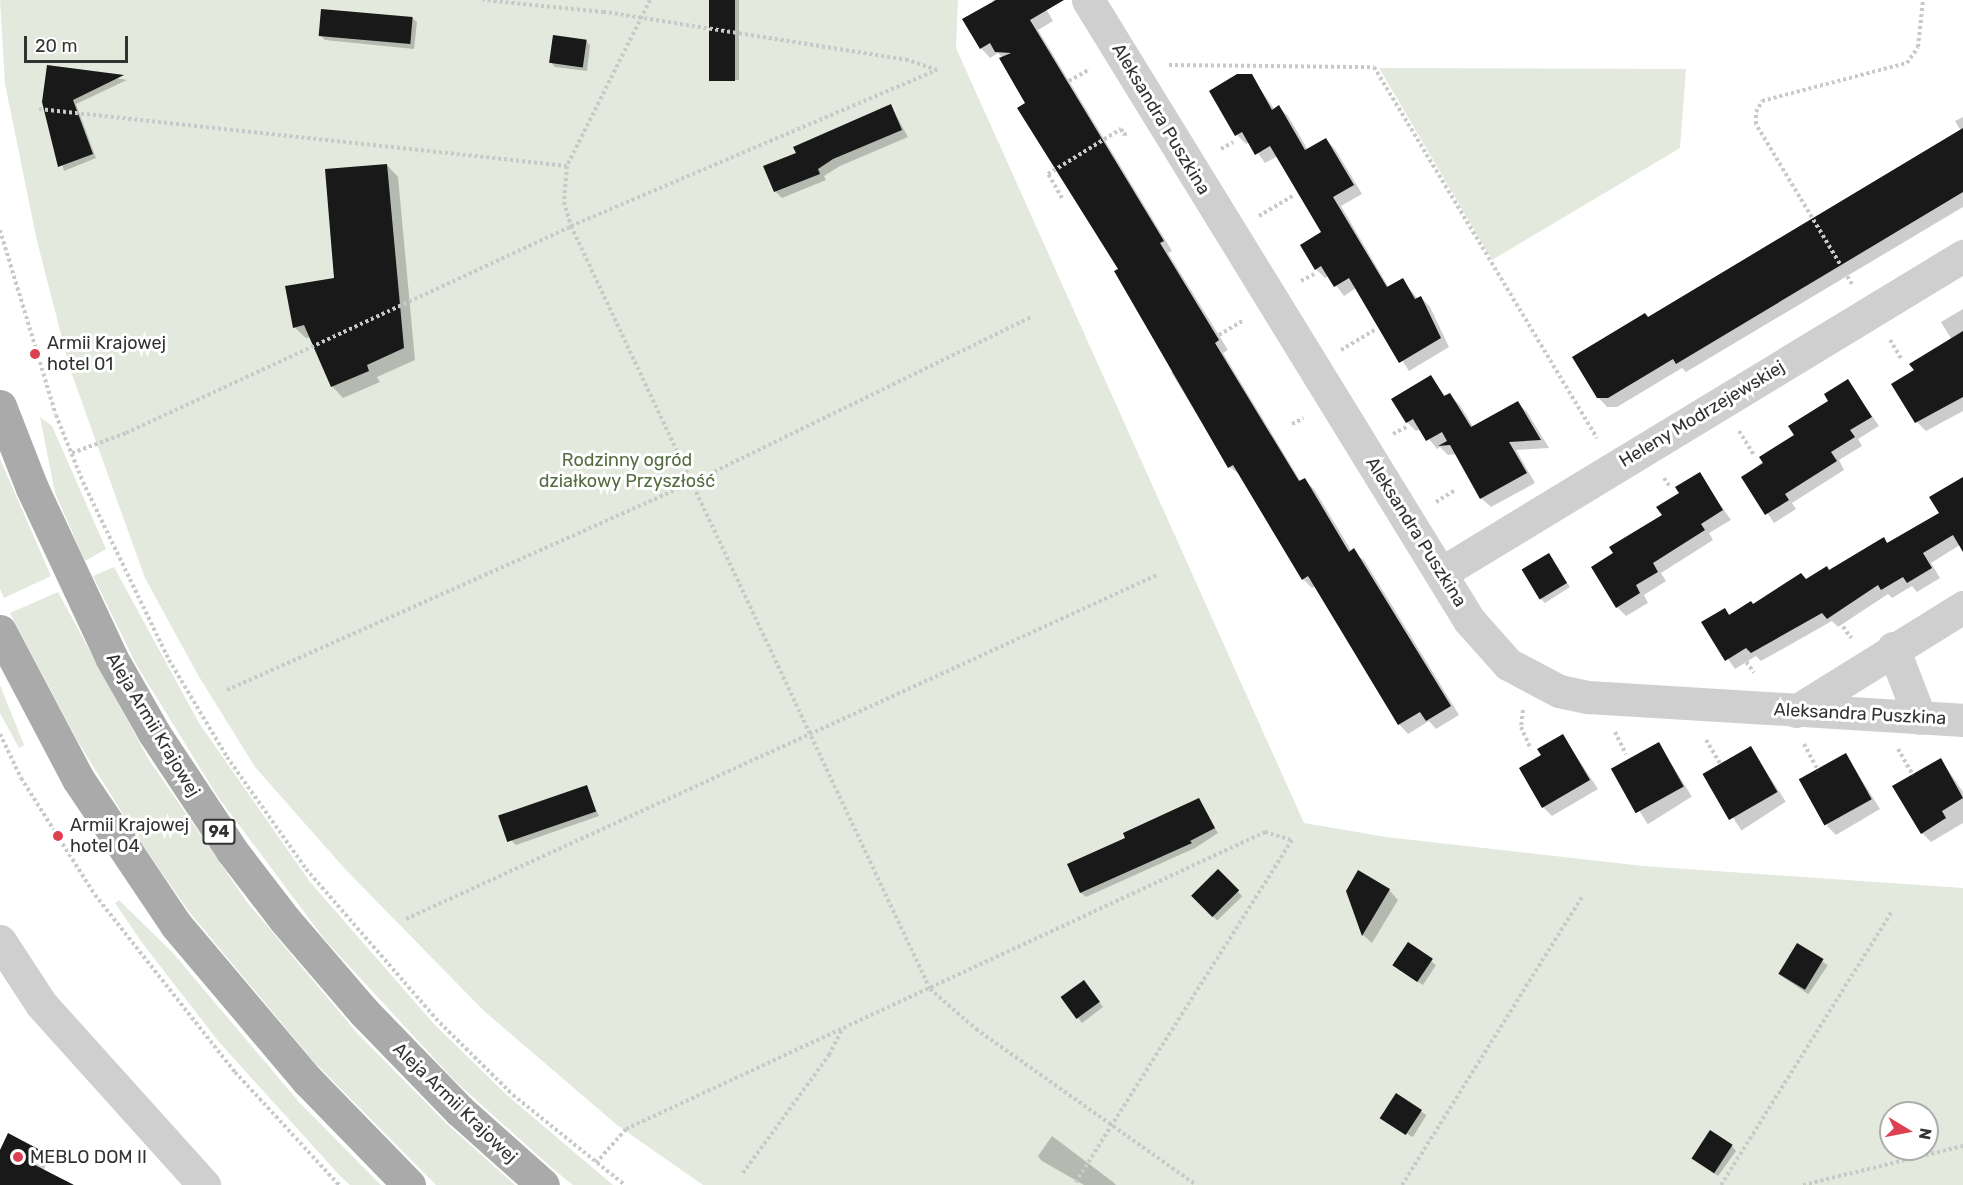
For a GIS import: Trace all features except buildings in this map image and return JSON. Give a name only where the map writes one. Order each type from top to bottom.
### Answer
[{"type":"main road","name":"Aleja Armii Krajowej","points":[[0,406],[32,488],[111,657],[154,733],[232,851],[285,920],[363,1011],[460,1112],[543,1185]]},
{"type":"main road","points":[[0,631],[78,779],[176,925],[300,1072],[409,1185]]},
{"type":"street","name":"Aleksandra Puszkina","points":[[1088,0],[1441,573],[1486,644],[1508,664],[1559,691],[1588,697],[1797,722],[1920,718],[1963,720]]},
{"type":"street","name":"Heleny Modrzejewskiej","points":[[1441,573],[1963,256]]},
{"type":"street","points":[[1797,722],[1893,648],[1963,607]]},
{"type":"street","points":[[1893,648],[1920,718]]},
{"type":"street","points":[[0,942],[41,1004],[204,1185]]},
{"type":"path","points":[[72,453],[126,433],[571,226],[937,70],[908,60],[640,19],[483,0]]},
{"type":"path","points":[[650,0],[567,166],[564,202],[571,226],[930,989],[976,1029],[1196,1185]]},
{"type":"path","points":[[1869,313],[1756,124],[1756,112],[1762,101],[1907,63],[1918,47],[1923,0]]},
{"type":"path","points":[[1069,81],[1096,65]]},
{"type":"path","points":[[1134,74],[1151,65],[1374,67],[1615,467]]},
{"type":"path","points":[[39,109],[567,166]]},
{"type":"path","points":[[1062,198],[1048,174],[1121,129],[1124,135],[1135,128]]},
{"type":"path","points":[[0,230],[16,292],[72,453],[169,660],[227,757],[306,869],[440,1023],[513,1095],[625,1185]]},
{"type":"path","points":[[1219,335],[1251,315]]},
{"type":"path","points":[[227,690],[693,482],[1032,317]]},
{"type":"path","points":[[406,918],[1157,575]]},
{"type":"path","points":[[1525,704],[1521,727],[1531,748]]},
{"type":"path","points":[[1797,722],[1818,770]]},
{"type":"path","points":[[0,734],[21,778],[95,895],[235,1072],[339,1185]]},
{"type":"path","points":[[1704,735],[1721,765]]},
{"type":"path","points":[[1892,738],[1913,775]]},
{"type":"path","points":[[596,1163],[626,1129],[1265,832],[1292,840],[1074,1185]]},
{"type":"path","points":[[1402,1185],[1582,897]]},
{"type":"path","points":[[1721,1185],[1892,911]]},
{"type":"path","points":[[743,1173],[829,1055],[842,1029]]},
{"type":"path","points":[[1803,1185],[1963,1146]]},
{"type":"green space","name":"Rodzinny ogród działkowy Przyszłość","points":[[0,0],[958,0],[956,48],[1304,823],[1386,837],[1643,866],[1963,888],[1963,1185],[703,1185],[617,1125],[484,1011],[345,869],[255,767],[198,675],[145,578],[70,369],[37,241],[5,84]]},
{"type":"green space","points":[[1379,68],[1686,69],[1680,148],[1492,260]]},
{"type":"green space","points":[[40,417],[52,426],[106,549],[85,561],[55,493]]},
{"type":"green space","points":[[0,459],[51,576],[4,598],[0,589]]},
{"type":"green space","points":[[114,567],[199,723],[310,882],[434,1024],[508,1096],[613,1185],[573,1185],[553,1169],[455,1081],[325,940],[218,797],[136,664],[93,576]]},
{"type":"green space","points":[[58,592],[149,760],[247,902],[357,1033],[448,1125],[515,1185],[436,1185],[315,1063],[190,913],[141,843],[78,742],[10,613]]},
{"type":"green space","points":[[0,685],[24,745],[19,748],[0,713]]},
{"type":"green space","points":[[119,900],[173,953],[299,1102],[381,1185],[350,1185],[341,1177],[219,1042],[143,944],[115,903]]},
{"type":"place","name":"Armii Krajowej hotel 01","points":[[35,354]]},
{"type":"place","name":"Armii Krajowej hotel 04","points":[[58,836]]},
{"type":"place","name":"MEBLO DOM II","points":[[18,1157]]}]
